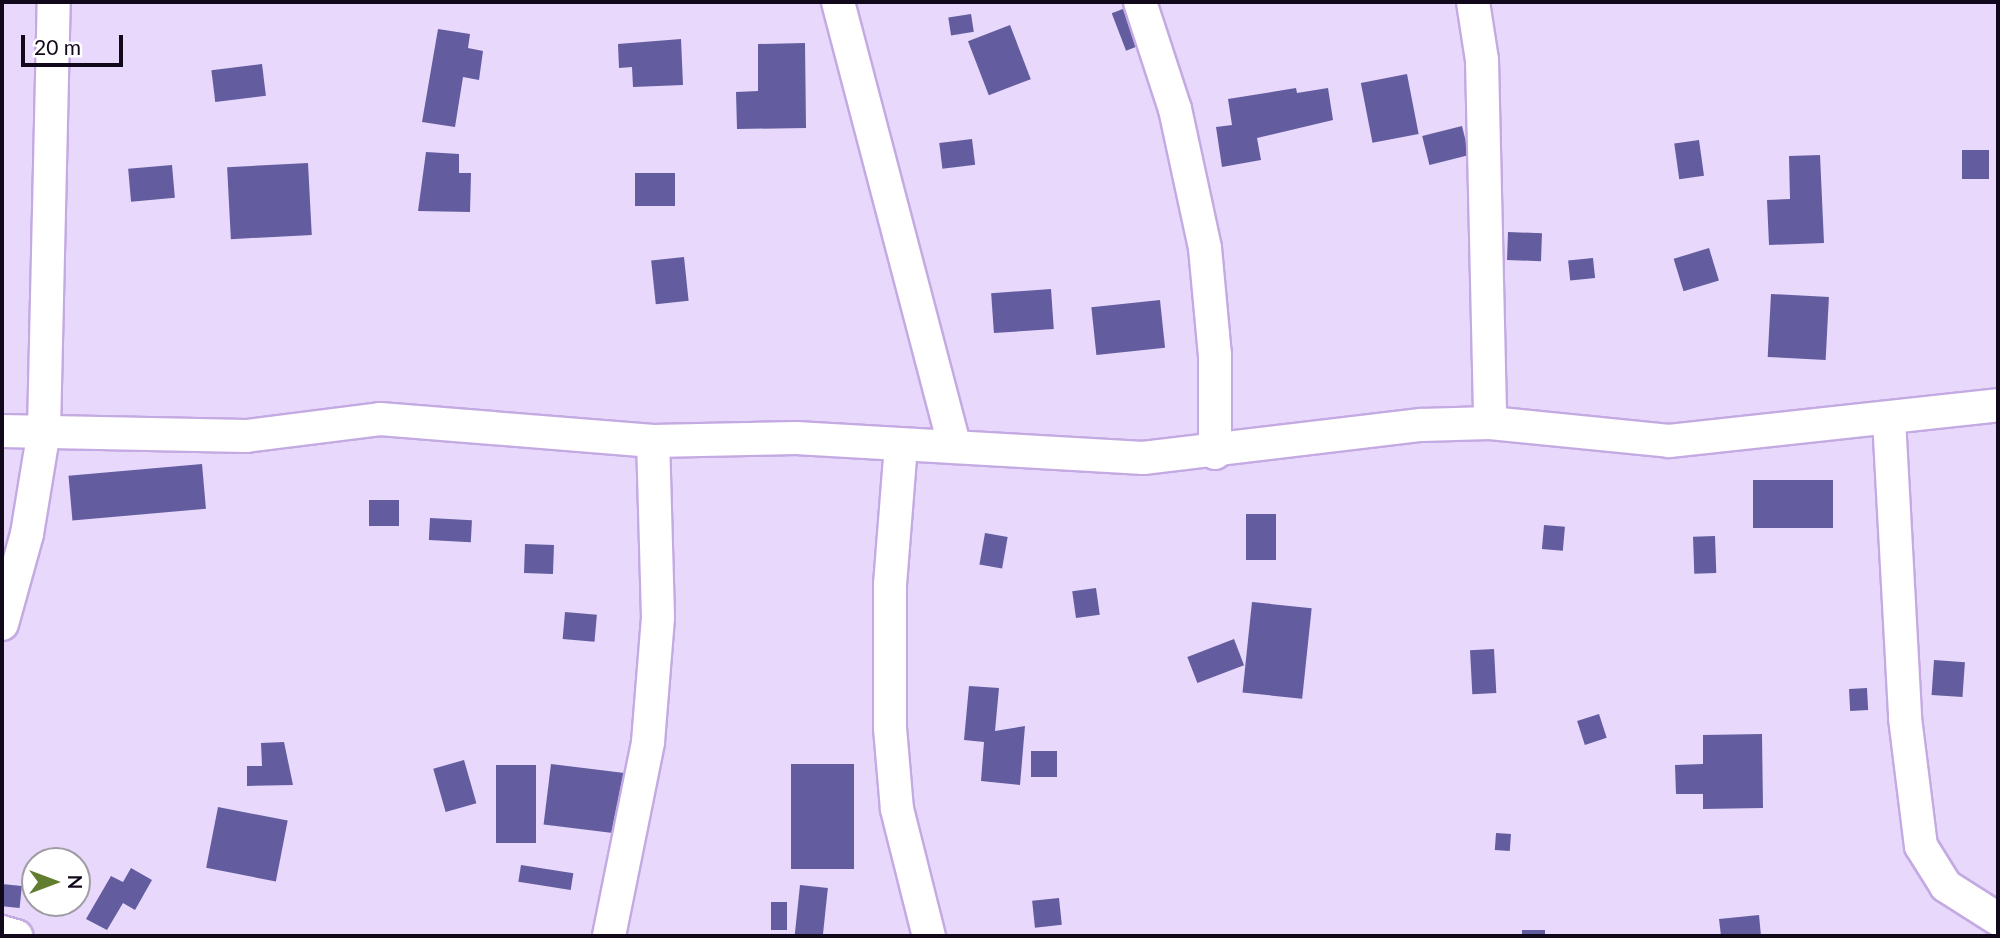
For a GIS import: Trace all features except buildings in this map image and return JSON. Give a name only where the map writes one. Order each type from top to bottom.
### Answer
[{"type":"street","points":[[2,624],[27,534],[44,430],[54,2]]},
{"type":"street","points":[[838,2],[955,447]]},
{"type":"street","points":[[1140,2],[1175,109],[1205,248],[1215,355],[1215,453]]},
{"type":"street","points":[[1473,2],[1482,60],[1490,423]]},
{"type":"street","points":[[2,431],[246,436],[380,419],[653,441],[796,438],[1109,457],[1215,453],[1344,433],[1490,423],[1669,441],[1998,405]]},
{"type":"street","points":[[1889,419],[1905,718],[1921,846],[1946,886],[1998,919]]},
{"type":"street","points":[[608,936],[648,742],[658,617],[653,441]]},
{"type":"street","points":[[901,445],[890,584],[890,728],[897,809],[929,936]]},
{"type":"street","points":[[2,932],[16,936]]}]
